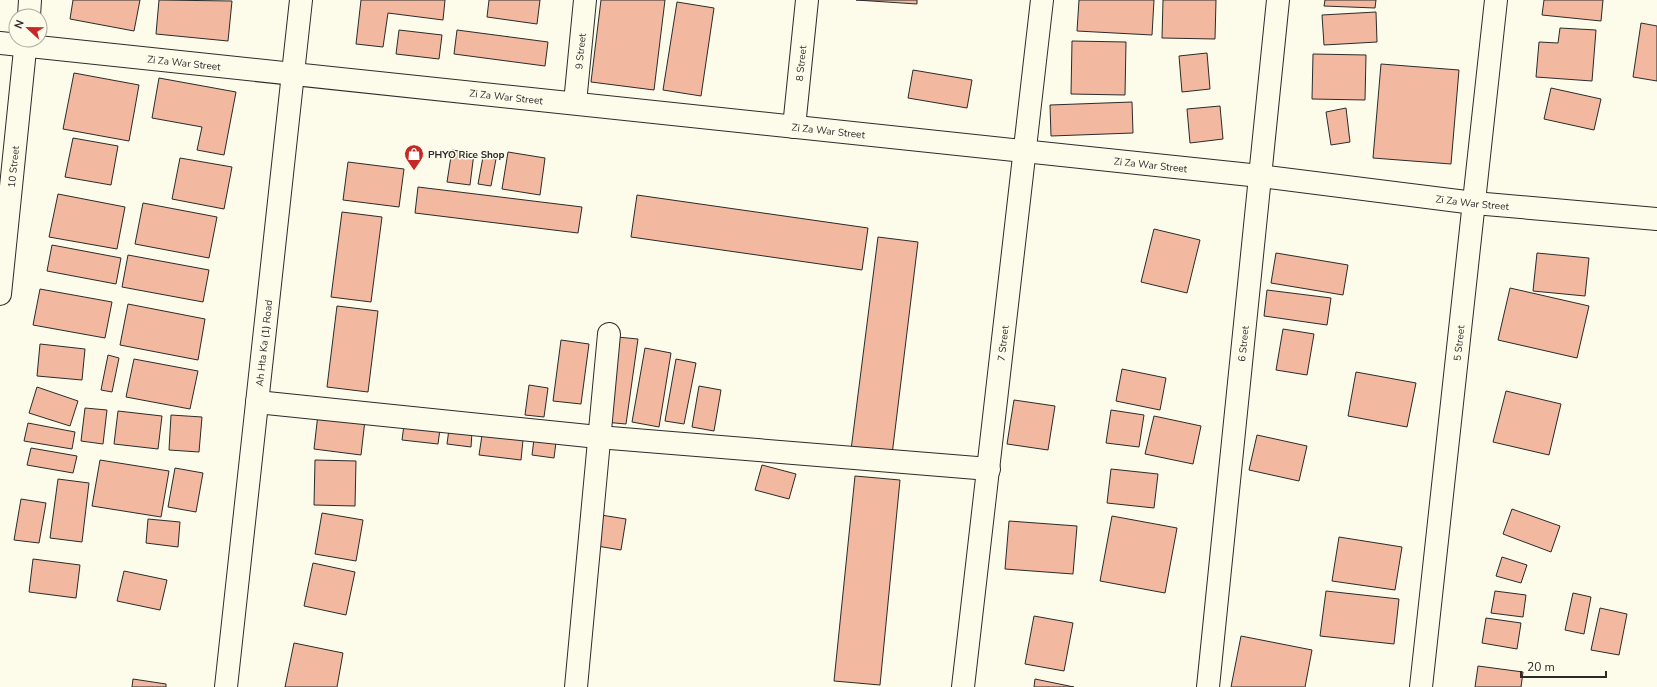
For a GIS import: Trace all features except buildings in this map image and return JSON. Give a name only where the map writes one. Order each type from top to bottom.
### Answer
[{"type":"street","name":"Ah Hta Ka (1) Road","points":[[226,687],[301,0]]},
{"type":"street","name":"9 Street","points":[[574,103],[585,0]]},
{"type":"street","name":"8 Street","points":[[794,127],[807,0]]},
{"type":"street","name":"7 Street","points":[[963,687],[1042,0]]},
{"type":"street","name":"6 Street","points":[[1208,687],[1278,0]]},
{"type":"street","name":"5 Street","points":[[1421,687],[1496,0]]},
{"type":"street","name":"Zi Za War Street","points":[[48,46],[293,74],[1260,176],[1474,203],[1657,219]]},
{"type":"street","name":"10 Street","points":[[0,294],[25,48]]},
{"type":"street","points":[[576,687],[608,334]]},
{"type":"street","points":[[257,402],[598,437],[988,469]]},
{"type":"place","name":"PHYO Rice Shop","points":[[414,171]]}]
